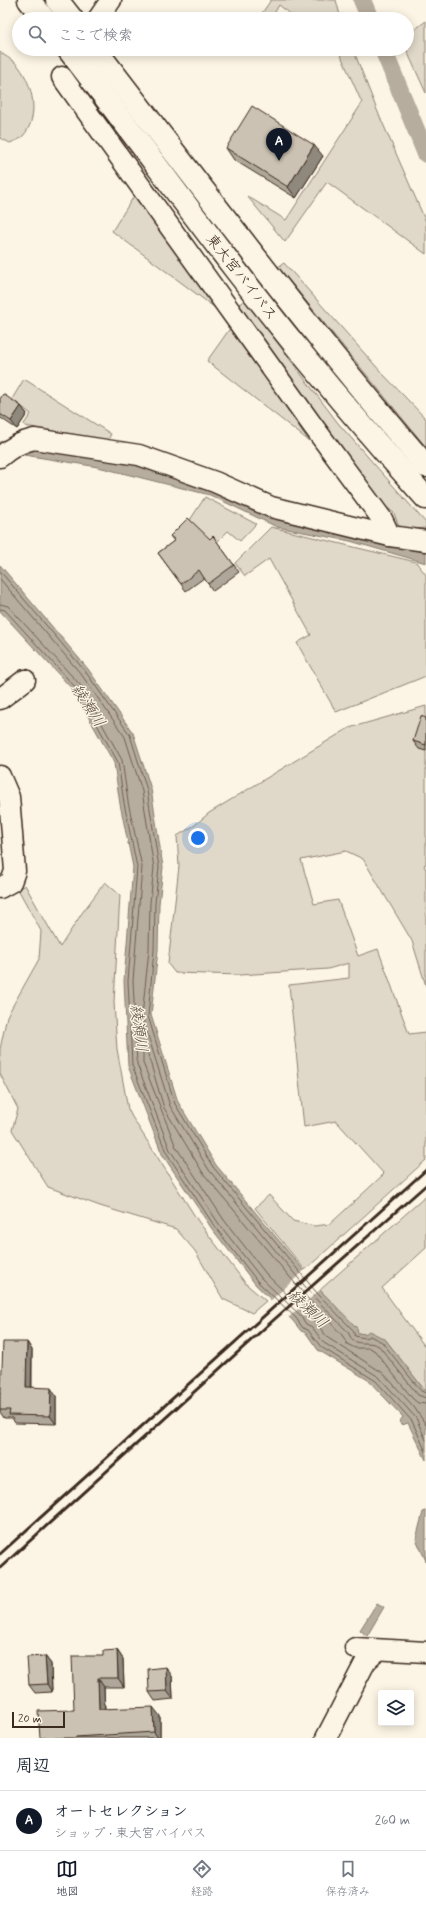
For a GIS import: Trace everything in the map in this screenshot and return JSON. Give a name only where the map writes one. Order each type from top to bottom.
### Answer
[{"type":"highway","points":[[29,0],[38,12]]},
{"type":"highway","points":[[57,0],[66,12]]},
{"type":"highway","name":"東大宮バイパス","points":[[73,56],[301,352],[368,433],[426,498]]},
{"type":"highway","name":"東大宮バイパス","points":[[100,56],[345,370],[426,466]]},
{"type":"street","points":[[103,12],[111,0]]},
{"type":"street","points":[[62,78],[313,426],[382,519],[390,536]]},
{"type":"street","points":[[1,456],[23,442],[34,439],[139,454],[215,482],[271,507],[390,536],[426,541]]},
{"type":"street","points":[[0,699],[25,680]]},
{"type":"street","points":[[0,776],[9,797],[15,872],[12,882],[0,888]]},
{"type":"street","points":[[326,1738],[366,1661],[367,1650],[426,1652]]},
{"type":"shaded area","points":[[271,0],[336,0],[339,12],[288,12],[279,5],[275,12],[263,12]]},
{"type":"shaded area","points":[[426,21],[426,93],[409,56],[414,56],[414,30]]},
{"type":"shaded area","points":[[0,52],[15,63],[24,74],[33,101],[32,120],[28,128],[22,137],[10,143],[0,138]]},
{"type":"shaded area","points":[[341,56],[356,56],[377,110],[426,222],[426,254],[327,182],[285,242],[247,196],[286,220],[362,103]]},
{"type":"shaded area","points":[[134,196],[222,313],[112,231]]},
{"type":"shaded area","points":[[284,263],[382,373],[426,419],[426,447],[278,267]]},
{"type":"shaded area","points":[[245,300],[338,423],[426,523],[426,528],[400,530],[394,513],[371,495],[239,304]]},
{"type":"shaded area","points":[[231,327],[309,441],[207,361]]},
{"type":"shaded area","points":[[24,379],[111,434],[108,440],[25,426],[24,424],[31,414],[12,399]]},
{"type":"shaded area","points":[[205,497],[256,524],[240,541],[228,531],[215,544],[190,520]]},
{"type":"shaded area","points":[[271,527],[416,562],[426,575],[426,676],[336,712],[297,643],[311,635],[269,559],[245,576],[235,563]]},
{"type":"shaded area","points":[[426,706],[426,864],[424,865],[426,870],[426,986],[412,941],[363,859],[346,851],[301,860],[314,904],[338,900],[358,956],[378,949],[409,1034],[426,1032],[426,1160],[305,1270],[255,1208],[269,1195],[293,1221],[315,1226],[330,1224],[384,1174],[336,1121],[304,1127],[289,985],[349,978],[349,963],[328,969],[240,975],[175,973],[168,964],[179,866],[177,836],[195,825],[209,813],[349,728]]},
{"type":"shaded area","points":[[105,882],[120,895],[114,1002],[117,1049],[128,1109],[198,1221],[246,1284],[266,1301],[252,1313],[223,1299],[195,1251],[176,1229],[100,1206],[48,1187],[12,1130],[18,1109],[0,1074],[0,1049],[7,1016],[39,959],[41,931],[18,889],[25,885],[60,947],[82,913]]},
{"type":"shaded area","points":[[426,1196],[426,1248],[382,1288],[426,1348],[426,1392],[385,1339],[357,1333],[356,1328],[320,1290]]},
{"type":"water","points":[[0,442],[100,457],[200,481],[426,552],[426,563],[350,541],[277,527],[210,495],[98,467],[0,451]]},
{"type":"water","name":"綾瀬川","points":[[0,565],[88,669],[133,733],[151,789],[163,867],[159,904],[158,950],[151,1015],[178,1102],[216,1165],[320,1290],[357,1328],[358,1333],[365,1334],[369,1331],[385,1339],[426,1392],[426,1460],[408,1423],[402,1425],[399,1422],[403,1417],[368,1380],[318,1350],[306,1333],[301,1331],[293,1321],[256,1285],[212,1229],[162,1154],[128,1066],[124,981],[133,867],[120,804],[114,763],[74,691],[0,611]]},
{"type":"water","points":[[426,1511],[426,1561],[416,1539],[423,1512]]},
{"type":"water","points":[[377,1603],[384,1607],[367,1636],[360,1630]]},
{"type":"pier","points":[[305,1270],[321,1289],[288,1318],[270,1301]]},
{"type":"building","points":[[252,106],[314,145],[288,187],[226,148]]},
{"type":"building","points":[[3,394],[21,406],[11,421],[0,414],[0,399]]},
{"type":"building","points":[[188,518],[210,539],[213,536],[234,565],[208,584],[199,570],[181,584],[158,553],[175,540],[170,536]]},
{"type":"building","points":[[421,716],[426,718],[426,745],[413,741]]},
{"type":"building","points":[[3,1342],[27,1342],[26,1387],[51,1388],[50,1416],[9,1415],[10,1410],[0,1410]]},
{"type":"building","points":[[117,1650],[118,1678],[98,1678],[99,1709],[153,1707],[154,1732],[75,1738],[40,1738],[38,1711],[74,1710],[72,1656],[103,1656],[103,1651]]},
{"type":"building","points":[[45,1656],[47,1684],[29,1685],[27,1657]]},
{"type":"building","points":[[166,1667],[167,1691],[149,1692],[148,1669]]},
{"type":"waterway","points":[[362,0],[367,12]]},
{"type":"waterway","points":[[386,56],[426,154]]},
{"type":"railway","points":[[0,1554],[426,1170]]},
{"type":"railway","points":[[0,1568],[268,1325],[426,1185]]},
{"type":"place","name":"オートセレクション","points":[[279,161]]}]
